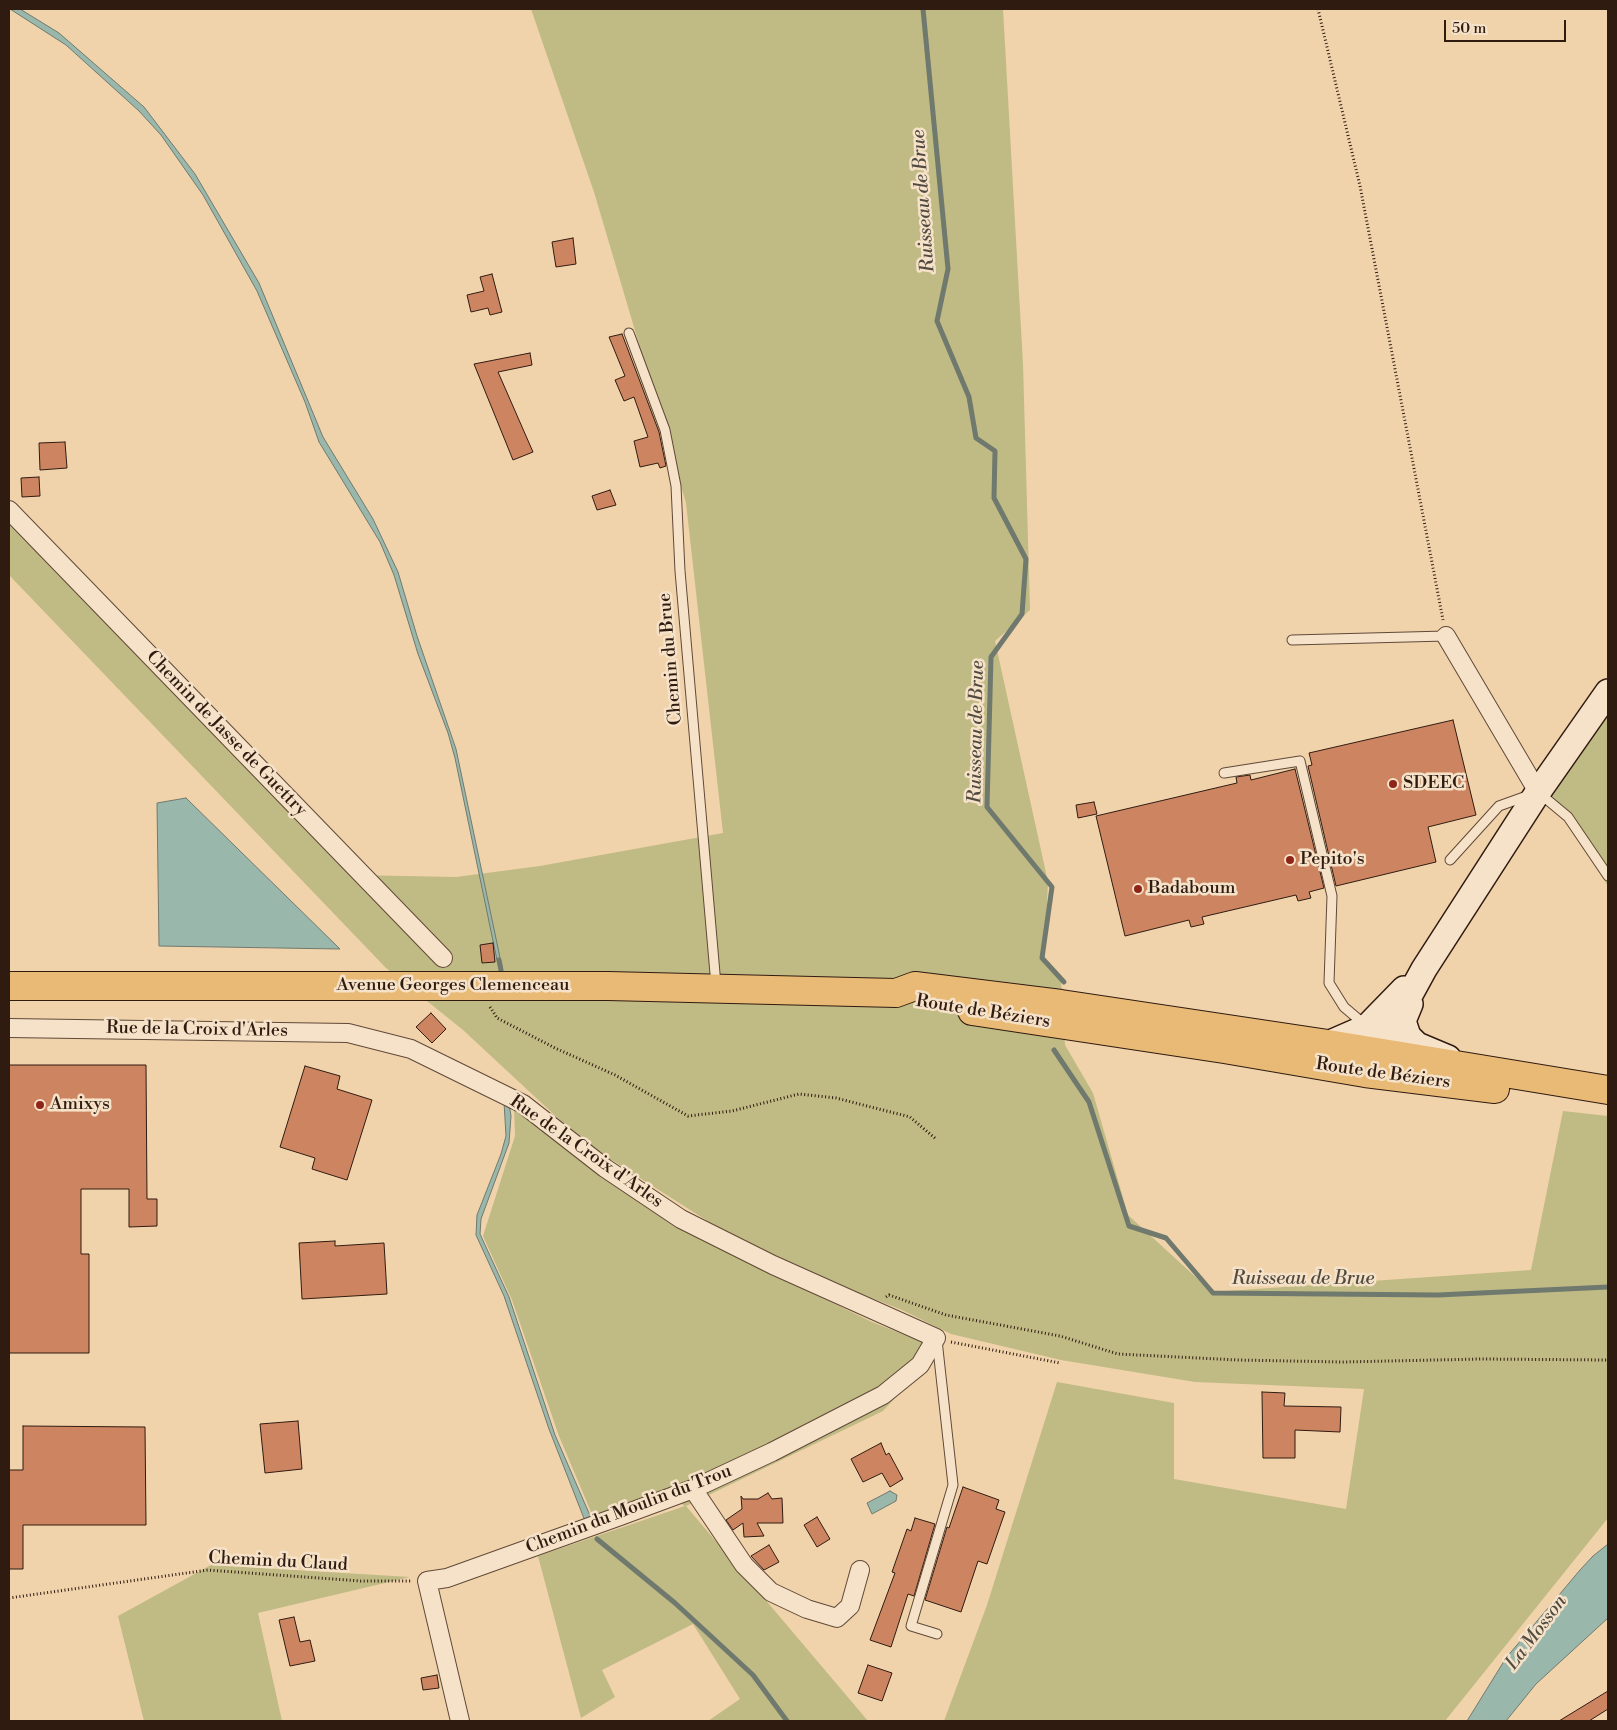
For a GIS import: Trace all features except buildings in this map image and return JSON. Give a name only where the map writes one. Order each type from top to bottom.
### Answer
[{"type":"main road","points":[[9,974],[224,986]]},
{"type":"main road","name":"Avenue Georges Clemenceau","points":[[9,986],[485,986],[717,988],[896,993]]},
{"type":"main road","name":"Route de Béziers","points":[[896,993],[915,986],[1061,1004],[1328,1044],[1380,1044],[1472,1068],[1608,1090]]},
{"type":"main road","name":"Route de Béziers","points":[[896,993],[909,1002],[1224,1049],[1380,1044],[1569,1098],[1608,1100]]},
{"type":"street","name":"Chemin de Jasse de Guettry","points":[[9,510],[443,958]]},
{"type":"street","points":[[1446,636],[1538,792]]},
{"type":"street","points":[[1380,1044],[1424,969],[1538,792],[1608,692]]},
{"type":"street","points":[[1380,1044],[1403,1021],[1424,969]]},
{"type":"street","name":"Rue de la Croix d'Arles","points":[[9,1028],[348,1033],[411,1050],[523,1104],[605,1168],[681,1218],[773,1265],[936,1338]]},
{"type":"street","points":[[1380,1044],[1417,1045],[1472,1068]]},
{"type":"street","name":"Chemin du Moulin du Trou","points":[[428,1581],[447,1578],[693,1489],[796,1440],[882,1395],[920,1365],[936,1338]]},
{"type":"street","points":[[693,1489],[744,1565],[770,1592],[807,1610],[837,1618],[850,1606],[860,1570]]},
{"type":"street","points":[[428,1581],[460,1721]]},
{"type":"lane","name":"Chemin du Brue","points":[[629,333],[665,430],[676,486],[680,581],[717,988]]},
{"type":"lane","points":[[1292,640],[1446,636]]},
{"type":"lane","points":[[1224,773],[1300,761],[1332,896],[1329,983],[1344,1007],[1380,1044]]},
{"type":"lane","points":[[1450,860],[1499,806],[1538,792],[1568,817],[1608,876]]},
{"type":"lane","points":[[936,1338],[953,1484],[911,1626],[937,1634]]},
{"type":"path","points":[[1318,9],[1360,186],[1446,636]]},
{"type":"path","points":[[485,986],[490,1007],[497,1018],[519,1027],[555,1048],[615,1075],[688,1116],[732,1111],[799,1094],[836,1098],[910,1117],[936,1139]]},
{"type":"path","points":[[868,1308],[889,1295],[946,1315],[1060,1336],[1118,1354],[1238,1360],[1333,1362],[1481,1359],[1608,1360]]},
{"type":"path","points":[[936,1338],[1060,1363]]},
{"type":"path","name":"Chemin du Claud","points":[[9,1598],[208,1570],[360,1581],[428,1581]]},
{"type":"shaded area","points":[[531,9],[1003,9],[1023,364],[1030,610],[995,641],[1048,882],[1044,964],[1061,981],[1065,1045],[1093,1093],[1128,1215],[1212,1292],[1531,1270],[1563,1111],[1608,1116],[1608,1518],[1445,1721],[944,1721],[987,1605],[1057,1382],[1174,1403],[1174,1479],[1346,1509],[1364,1389],[1195,1382],[1061,1360],[951,1334],[902,1310],[805,1272],[720,1229],[604,1155],[561,1121],[463,1030],[386,968],[9,575],[9,518],[353,875],[456,877],[540,866],[723,833],[686,503],[594,192]]},
{"type":"shaded area","points":[[1608,708],[1608,886],[1548,794]]},
{"type":"shaded area","points":[[514,1106],[595,1170],[679,1228],[872,1322],[940,1349],[883,1411],[686,1506],[868,1721],[708,1721],[740,1699],[693,1624],[602,1670],[615,1697],[581,1718],[538,1556],[685,1506],[663,1493],[594,1519],[559,1436],[512,1300],[483,1236],[515,1136]]},
{"type":"shaded area","points":[[211,1565],[410,1577],[258,1613],[282,1721],[144,1721],[118,1616]]},
{"type":"water","points":[[10,9],[20,9],[59,33],[144,107],[195,174],[259,283],[323,437],[373,519],[398,572],[417,636],[456,749],[502,967],[499,966],[497,960],[455,758],[448,733],[418,654],[394,575],[380,542],[319,442],[305,402],[257,291],[203,195],[161,135],[139,111],[66,45]]},
{"type":"water","points":[[186,798],[340,949],[159,946],[157,803]]},
{"type":"water","points":[[504,1102],[509,1104],[511,1116],[509,1143],[481,1219],[480,1234],[509,1297],[555,1435],[592,1520],[585,1521],[549,1429],[504,1296],[476,1235],[477,1215],[501,1154],[506,1136]]},
{"type":"water","points":[[890,1491],[897,1495],[896,1501],[872,1514],[867,1503]]},
{"type":"water","name":"La Mosson","points":[[1608,1544],[1608,1618],[1536,1684],[1506,1721],[1467,1721],[1506,1658],[1580,1570]]},
{"type":"waterway","name":"Ruisseau de Brue","points":[[923,9],[948,269],[937,321],[969,397],[976,438],[995,451],[994,498],[1026,559],[1022,614],[991,657],[987,807],[1052,887],[1042,958],[1064,982]]},
{"type":"waterway","points":[[499,960],[501,970]]},
{"type":"waterway","name":"Ruisseau de Brue","points":[[1054,1050],[1089,1102],[1129,1226],[1166,1238],[1213,1293],[1438,1295],[1608,1287]]},
{"type":"waterway","points":[[597,1539],[675,1603],[753,1675],[787,1721]]},
{"type":"place","name":"SDEEC","points":[[1393,784]]},
{"type":"place","name":"Pepito's","points":[[1290,860]]},
{"type":"place","name":"Badaboum","points":[[1138,889]]},
{"type":"place","name":"Amixys","points":[[40,1105]]}]
